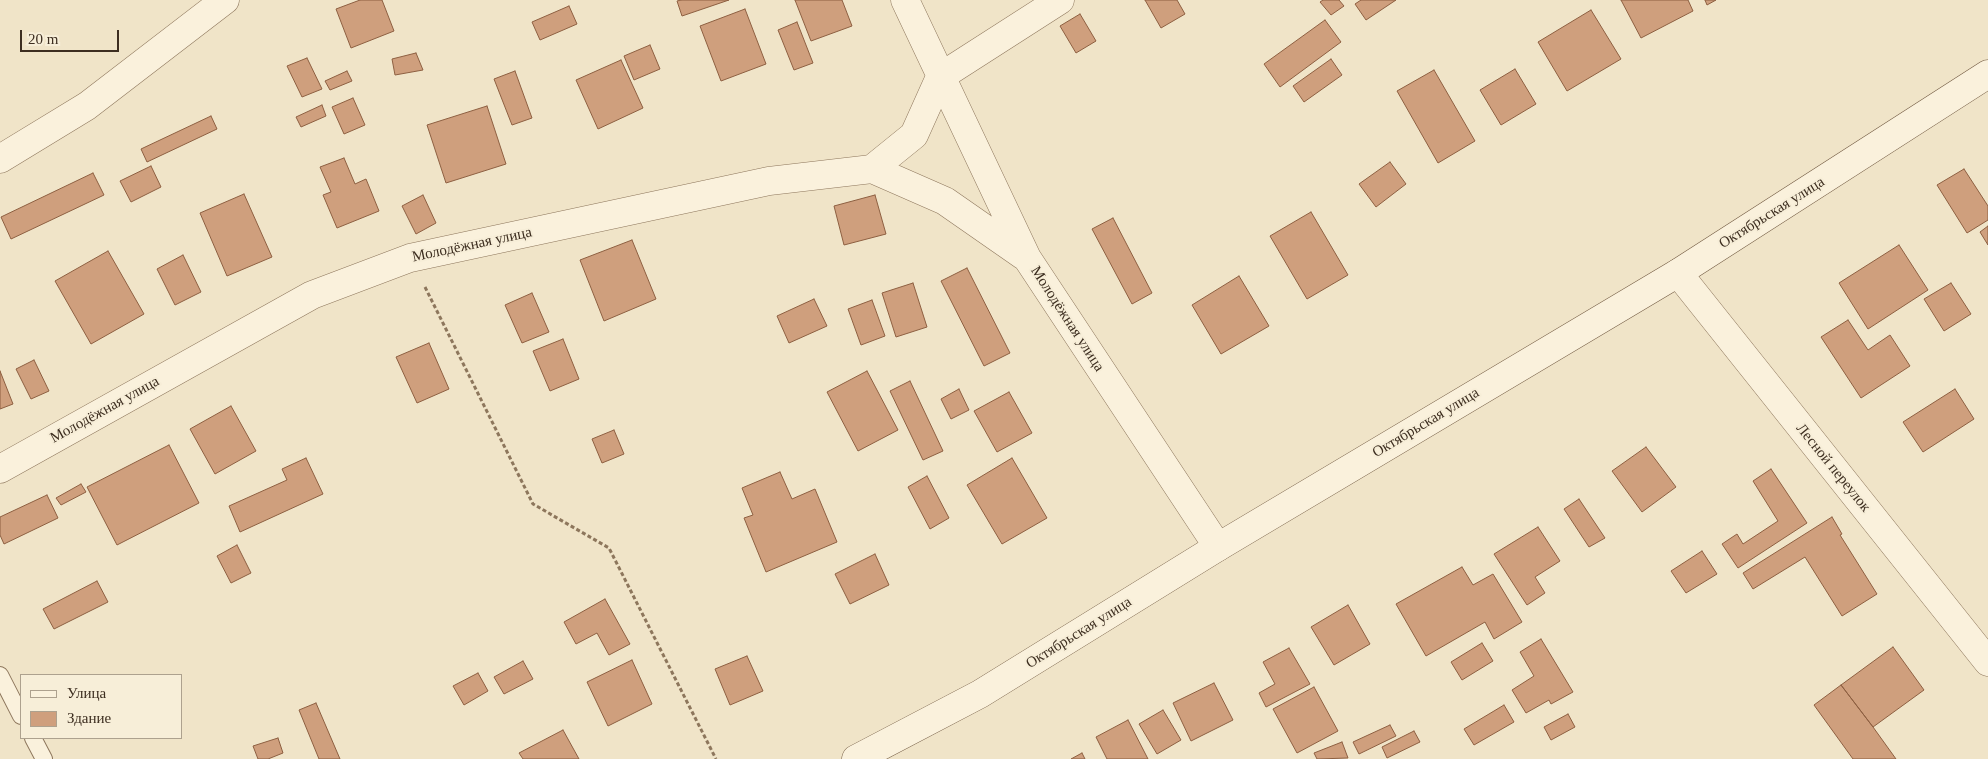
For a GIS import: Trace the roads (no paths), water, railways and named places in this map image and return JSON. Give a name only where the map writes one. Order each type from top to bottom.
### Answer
[{"type":"street","points":[[0,159],[87,106],[225,0]]},
{"type":"street","name":"Молодёжная улица","points":[[905,0],[1027,258],[1218,547]]},
{"type":"street","points":[[1027,258],[945,201],[872,169],[914,135],[940,77],[1060,0]]},
{"type":"street","name":"Октябрьская улица","points":[[856,759],[980,694],[1218,547],[1678,273],[1988,74]]},
{"type":"street","name":"Молодёжная улица","points":[[0,469],[312,295],[410,258],[769,181],[872,169]]},
{"type":"street","name":"Лесной переулок","points":[[1678,273],[1988,662]]},
{"type":"lane","points":[[0,675],[20,714]]},
{"type":"lane","points":[[34,739],[44,759]]}]
